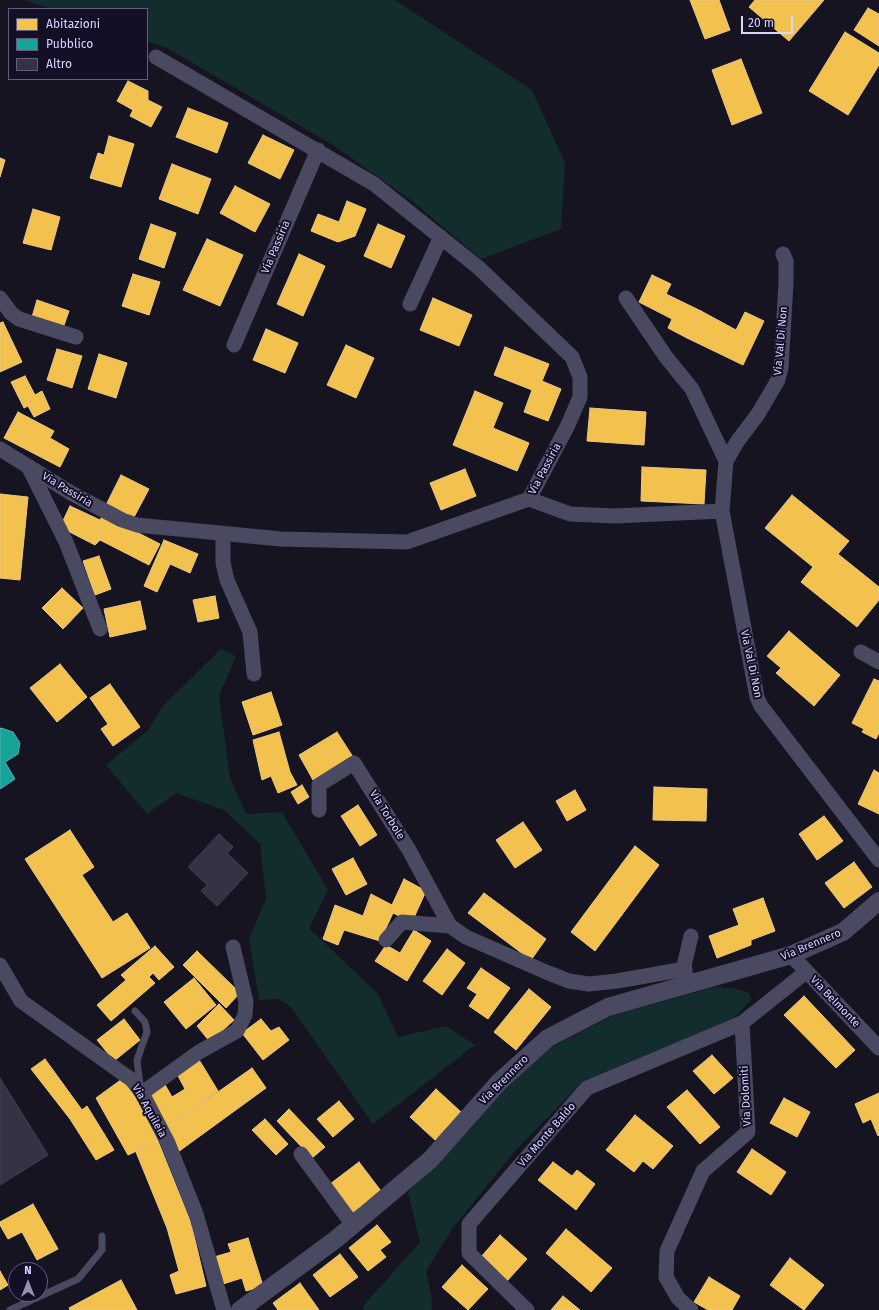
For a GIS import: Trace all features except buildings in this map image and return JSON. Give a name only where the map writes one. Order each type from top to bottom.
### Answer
[{"type":"street","name":"Via Passiria","points":[[0,449],[71,493],[122,520],[136,525],[281,539],[407,542],[529,499],[568,426],[580,397],[580,377],[572,357],[478,268],[441,237],[374,184],[156,57]]},
{"type":"street","name":"Via Passiria","points":[[234,345],[318,150]]},
{"type":"street","points":[[410,304],[441,237]]},
{"type":"street","name":"Via Val Di Non","points":[[783,254],[786,261],[786,283],[781,368],[778,380],[758,414],[737,442],[726,461],[722,511],[757,697],[761,706],[879,860]]},
{"type":"street","points":[[0,298],[11,313],[19,319],[76,337]]},
{"type":"street","name":"Via Val Di Non","points":[[626,298],[666,357],[692,389],[726,461]]},
{"type":"street","name":"Via Passiria","points":[[28,466],[66,542],[100,629]]},
{"type":"street","points":[[529,499],[570,514],[615,516],[722,511]]},
{"type":"street","points":[[224,533],[223,563],[227,580],[243,613],[250,632],[254,674]]},
{"type":"street","points":[[861,652],[879,662]]},
{"type":"street","name":"Via Torbole","points":[[319,810],[319,785],[354,764],[409,850],[450,926],[466,937],[570,981],[589,984],[686,976]]},
{"type":"street","name":"Via Val Di Non","points":[[859,832],[879,845]]},
{"type":"street","name":"Via Brennero","points":[[251,1307],[353,1225],[430,1160],[499,1082],[548,1038],[608,1007],[686,976],[791,955],[843,932],[879,901]]},
{"type":"street","name":"Via Torbole","points":[[386,940],[402,922],[450,926]]},
{"type":"street","points":[[686,976],[691,936]]},
{"type":"street","points":[[142,1093],[199,1052],[237,1031],[245,1015],[246,1002],[233,947]]},
{"type":"street","name":"Via Belmonte","points":[[791,955],[879,1048]]},
{"type":"street","name":"Via Aquileia","points":[[0,964],[21,1001],[132,1080],[142,1093],[168,1143],[196,1214],[224,1310]]},
{"type":"street","points":[[742,1023],[806,972]]},
{"type":"street","name":"Via Monte Baldo","points":[[528,1310],[469,1253],[469,1224],[587,1088],[742,1023]]},
{"type":"street","name":"Via Dolomiti","points":[[691,1310],[678,1298],[666,1277],[667,1251],[703,1171],[748,1132],[742,1023]]},
{"type":"street","points":[[301,1154],[353,1225]]},
{"type":"lane","points":[[135,1011],[145,1022],[147,1032],[146,1039],[139,1053],[136,1066],[142,1093]]},
{"type":"lane","points":[[10,1310],[78,1280],[102,1250],[102,1236]]},
{"type":"green space","points":[[25,0],[395,0],[532,90],[565,163],[561,229],[481,259],[412,201],[333,145],[167,48],[148,41],[148,8],[49,8]]},
{"type":"green space","points":[[221,649],[236,656],[219,696],[230,778],[246,814],[282,812],[328,890],[309,928],[378,994],[398,1037],[446,1026],[475,1045],[373,1124],[291,1007],[279,999],[259,1000],[249,939],[266,899],[260,844],[224,810],[176,793],[147,814],[106,765],[147,731],[163,706]]},
{"type":"green space","points":[[714,987],[745,991],[750,994],[751,1000],[734,1018],[583,1081],[515,1151],[452,1229],[426,1271],[431,1293],[432,1310],[364,1310],[363,1306],[420,1242],[408,1192],[502,1090],[552,1047],[614,1015]]}]
